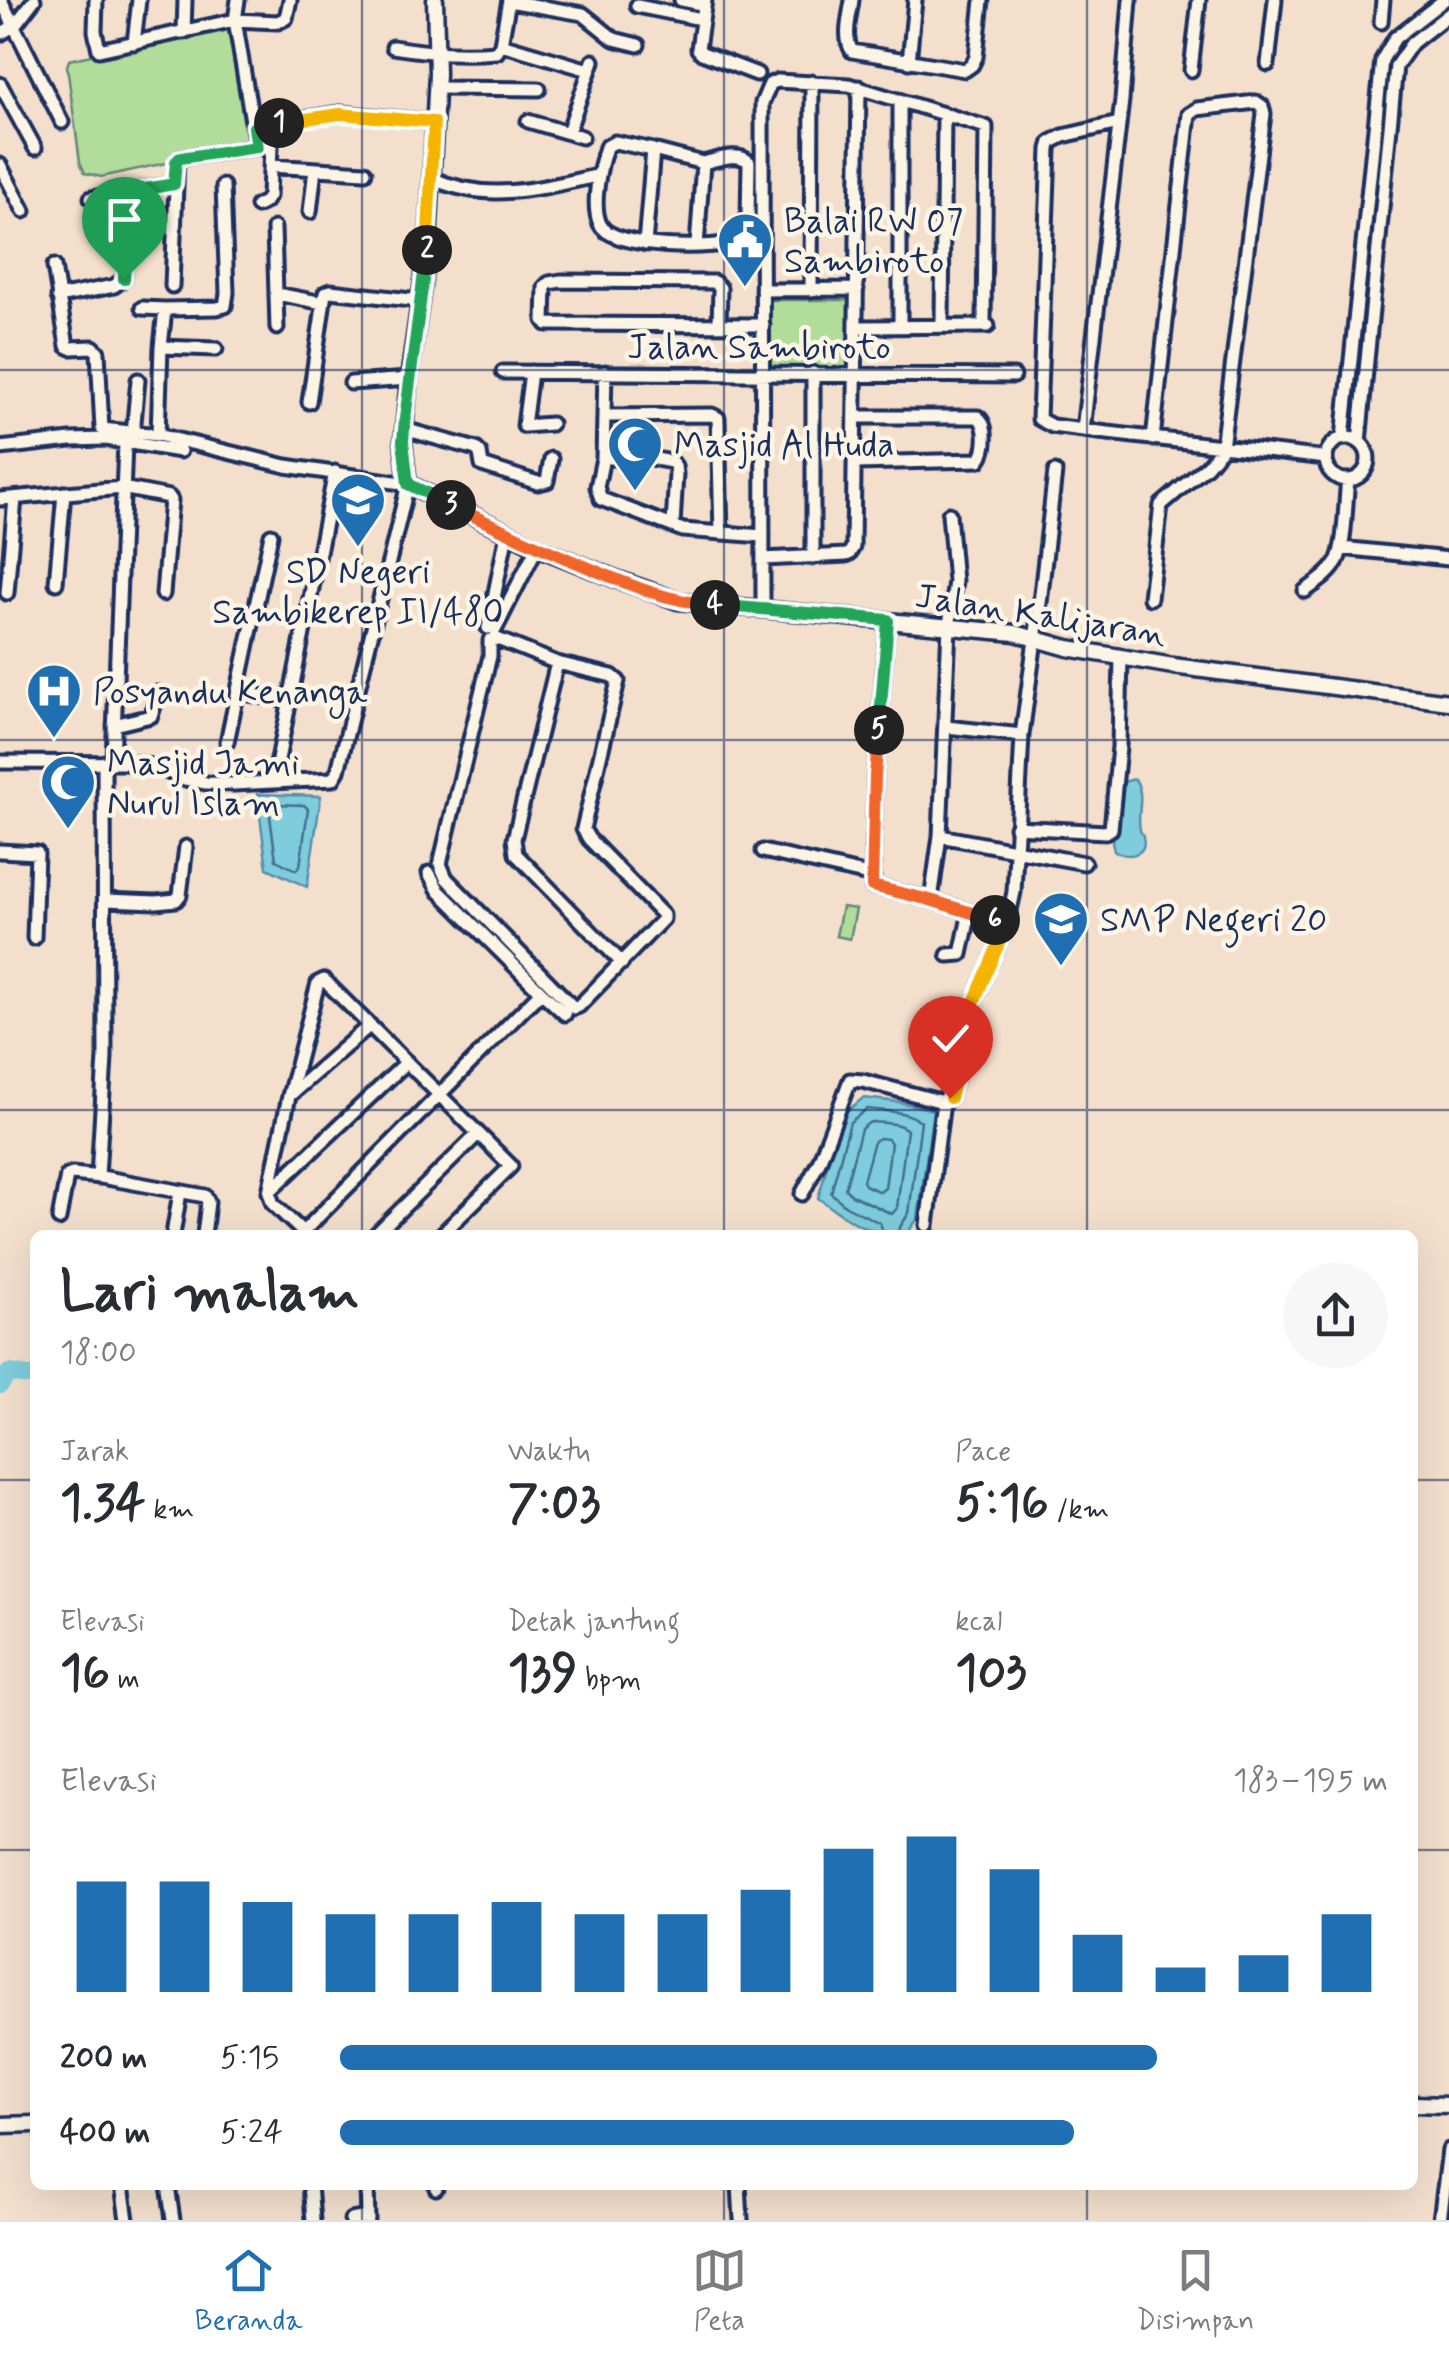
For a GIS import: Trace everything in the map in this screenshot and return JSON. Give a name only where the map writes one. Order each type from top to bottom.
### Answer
[{"type":"street","points":[[1,0],[62,122]]},
{"type":"street","points":[[0,34],[14,26],[34,0]]},
{"type":"street","points":[[96,0],[97,48],[134,44],[236,20],[282,21],[290,0]]},
{"type":"street","points":[[134,44],[139,0]]},
{"type":"street","points":[[184,32],[186,0]]},
{"type":"street","points":[[238,0],[236,20],[257,147]]},
{"type":"street","points":[[0,762],[151,765],[197,782],[234,784],[330,780],[338,771],[408,484],[403,441],[428,245],[436,88],[435,0]]},
{"type":"street","points":[[393,48],[436,54],[497,52],[509,0],[583,14],[614,38],[638,45]]},
{"type":"street","points":[[682,0],[703,8]]},
{"type":"street","points":[[852,0],[848,36],[852,51],[954,69],[969,68],[976,57],[982,0]]},
{"type":"street","points":[[909,62],[915,0]]},
{"type":"street","points":[[1083,430],[1130,0]]},
{"type":"street","points":[[1192,70],[1199,0]]},
{"type":"street","points":[[1268,64],[1274,0]]},
{"type":"street","points":[[1381,22],[1383,0]]},
{"type":"street","points":[[1342,438],[1382,60],[1395,38],[1444,0]]},
{"type":"street","points":[[637,6],[703,8]]},
{"type":"street","points":[[703,8],[698,49],[702,54],[756,74]]},
{"type":"street","points":[[1359,442],[1396,66],[1412,43],[1449,14]]},
{"type":"street","points":[[500,44],[591,66],[568,132]]},
{"type":"street","points":[[764,609],[762,103],[773,82],[859,87],[984,125],[987,130],[988,326],[857,327]]},
{"type":"street","points":[[810,290],[812,82]]},
{"type":"street","points":[[0,84],[35,148]]},
{"type":"street","points":[[763,559],[850,554],[853,542],[859,87]]},
{"type":"street","points":[[436,88],[539,89]]},
{"type":"street","points":[[900,100],[900,326]]},
{"type":"street","points":[[1150,598],[1161,505],[1222,448],[1261,134],[1262,106],[1249,102],[1191,111],[1153,439]]},
{"type":"street","points":[[254,127],[340,114],[434,122]]},
{"type":"street","points":[[942,326],[944,114]]},
{"type":"street","points":[[528,120],[582,137]]},
{"type":"street","points":[[1119,120],[1063,136],[1052,142],[1049,149],[1038,416],[1052,426],[1326,458]]},
{"type":"street","points":[[610,143],[703,164],[739,156],[749,162],[748,220],[738,242],[697,246],[645,244],[615,235],[600,225],[597,176],[610,143]]},
{"type":"street","points":[[172,286],[174,184],[180,158],[270,146],[268,200],[257,206]]},
{"type":"street","points":[[645,244],[653,150]]},
{"type":"street","points":[[697,246],[703,164]]},
{"type":"street","points":[[0,166],[24,211]]},
{"type":"street","points":[[270,166],[365,172]]},
{"type":"street","points":[[310,212],[315,169]]},
{"type":"street","points":[[432,178],[456,188],[494,194],[597,176]]},
{"type":"street","points":[[91,198],[174,184]]},
{"type":"street","points":[[142,308],[222,308],[227,301],[223,186]]},
{"type":"street","points":[[58,297],[114,286],[124,279],[129,192]]},
{"type":"street","points":[[274,228],[277,328]]},
{"type":"street","points":[[54,266],[67,346],[97,349],[102,428],[180,451]]},
{"type":"street","points":[[720,325],[720,288],[716,282],[561,281],[545,287],[547,324],[720,325],[762,324]]},
{"type":"street","points":[[762,290],[858,289]]},
{"type":"street","points":[[309,402],[325,293],[420,301]]},
{"type":"street","points":[[277,294],[323,303]]},
{"type":"street","points":[[158,435],[165,309]]},
{"type":"street","points":[[161,346],[216,349]]},
{"type":"street","name":"Jalan Sambiroto","points":[[503,372],[1014,376]]},
{"type":"street","points":[[530,372],[524,426],[552,424]]},
{"type":"street","points":[[606,372],[603,458],[596,487],[601,499],[683,530],[763,536]]},
{"type":"street","points":[[812,557],[813,373]]},
{"type":"street","points":[[351,383],[409,379]]},
{"type":"street","points":[[98,1177],[105,1057],[109,762],[114,724],[122,488],[138,380]]},
{"type":"street","points":[[605,416],[716,416],[720,422],[721,533]]},
{"type":"street","points":[[854,463],[973,461],[984,455],[985,426],[978,417],[856,417]]},
{"type":"street","points":[[404,429],[476,449],[482,465],[541,484],[547,480],[551,460]]},
{"type":"street","points":[[0,448],[158,435],[286,466],[408,484]]},
{"type":"street","points":[[1342,438],[1359,442],[1366,451],[1368,464],[1360,476],[1348,480],[1334,476],[1327,465],[1328,449],[1342,438]]},
{"type":"street","points":[[603,458],[672,462],[676,466],[673,525]]},
{"type":"street","points":[[274,780],[335,472]]},
{"type":"street","points":[[802,1194],[819,1162],[850,1080],[944,1102],[950,1098],[972,1007],[1007,924],[1014,892],[1022,735],[1055,472]]},
{"type":"street","points":[[1305,591],[1331,570],[1342,548],[1348,480]]},
{"type":"street","name":"Jalan Kalijaran","points":[[408,484],[536,547],[691,604],[1016,633],[1121,658],[1449,702]]},
{"type":"street","points":[[0,499],[122,488],[170,498],[163,594]]},
{"type":"street","points":[[56,583],[64,493]]},
{"type":"street","points":[[7,593],[15,498]]},
{"type":"street","points":[[930,900],[940,836],[949,626],[955,582],[949,514]]},
{"type":"street","points":[[507,533],[490,656],[440,864],[446,878],[490,933],[540,992],[565,1014]]},
{"type":"street","points":[[227,742],[271,534]]},
{"type":"street","points":[[492,634],[536,547]]},
{"type":"street","points":[[1342,548],[1449,558]]},
{"type":"street","points":[[888,620],[875,776],[872,886],[1007,924]]},
{"type":"street","points":[[429,874],[439,892],[571,1007],[579,1006],[664,919],[588,840],[583,828],[618,681],[612,676],[557,663],[492,634]]},
{"type":"street","points":[[1016,827],[1106,832],[1112,829],[1121,658]]},
{"type":"street","points":[[557,663],[514,849],[622,963]]},
{"type":"street","points":[[114,724],[151,716],[158,692]]},
{"type":"street","points":[[238,692],[288,701]]},
{"type":"street","points":[[946,727],[1022,735]]},
{"type":"street","points":[[940,836],[1084,863]]},
{"type":"street","points":[[106,900],[176,900],[180,895],[186,847]]},
{"type":"street","points":[[0,851],[33,851],[38,855],[34,938]]},
{"type":"street","points":[[764,851],[873,876]]},
{"type":"street","points":[[948,955],[961,954],[970,912]]},
{"type":"street","points":[[301,1230],[273,1204],[270,1192],[289,1096],[320,981],[326,980],[511,1166],[447,1230]]},
{"type":"street","points":[[309,1230],[540,992]]},
{"type":"street","points":[[289,1096],[370,1025]]},
{"type":"street","points":[[270,1192],[406,1062]]},
{"type":"street","points":[[927,1226],[944,1102]]},
{"type":"street","points":[[380,1230],[478,1134]]},
{"type":"street","points":[[59,1219],[67,1176],[72,1174],[204,1196],[208,1202],[205,1230]]},
{"type":"street","points":[[173,1230],[180,1192]]},
{"type":"street","points":[[1418,2104],[1449,2105]]},
{"type":"street","points":[[0,2125],[30,2124]]},
{"type":"street","points":[[1440,2220],[1449,2150]]},
{"type":"street","points":[[123,2190],[127,2220]]},
{"type":"street","points":[[169,2190],[174,2220]]},
{"type":"street","points":[[310,2190],[313,2220]]},
{"type":"street","points":[[351,2220],[368,2218],[367,2190]]},
{"type":"street","points":[[739,2190],[741,2220]]},
{"type":"green space","points":[[213,27],[228,29],[245,146],[101,177],[85,173],[80,162],[69,60]]},
{"type":"green space","points":[[762,300],[849,300],[849,373],[763,373]]},
{"type":"green space","points":[[842,907],[856,909],[850,939],[836,936]]},
{"type":"water","points":[[1135,779],[1140,792],[1139,823],[1144,844],[1139,852],[1124,855],[1114,851],[1112,841],[1117,829],[1119,783]]},
{"type":"water","points":[[257,794],[321,796],[307,887],[267,868]]},
{"type":"water","points":[[863,1098],[933,1110],[918,1218],[910,1230],[872,1230],[818,1198],[842,1115]]},
{"type":"waterway","points":[[0,1385],[9,1373],[30,1376]]},
{"type":"place","name":"Balai RW 07 Sambiroto","points":[[745,289]]},
{"type":"place","name":"Masjid Al Huda","points":[[635,493]]},
{"type":"place","name":"SD Negeri Sambikerep II/480","points":[[358,549]]},
{"type":"place","name":"Posyandu Kenanga","points":[[54,740]]},
{"type":"place","name":"Masjid Jami Nurul Islam","points":[[68,831]]},
{"type":"place","name":"SMP Negeri 20","points":[[1061,968]]},
{"type":"route","points":[[124,279],[129,192],[174,184],[180,158],[257,147],[254,127],[340,114],[434,122],[428,245],[403,441],[408,484],[536,547],[669,599],[888,620],[875,776],[872,886],[1007,924],[972,1007],[950,1098]]}]
